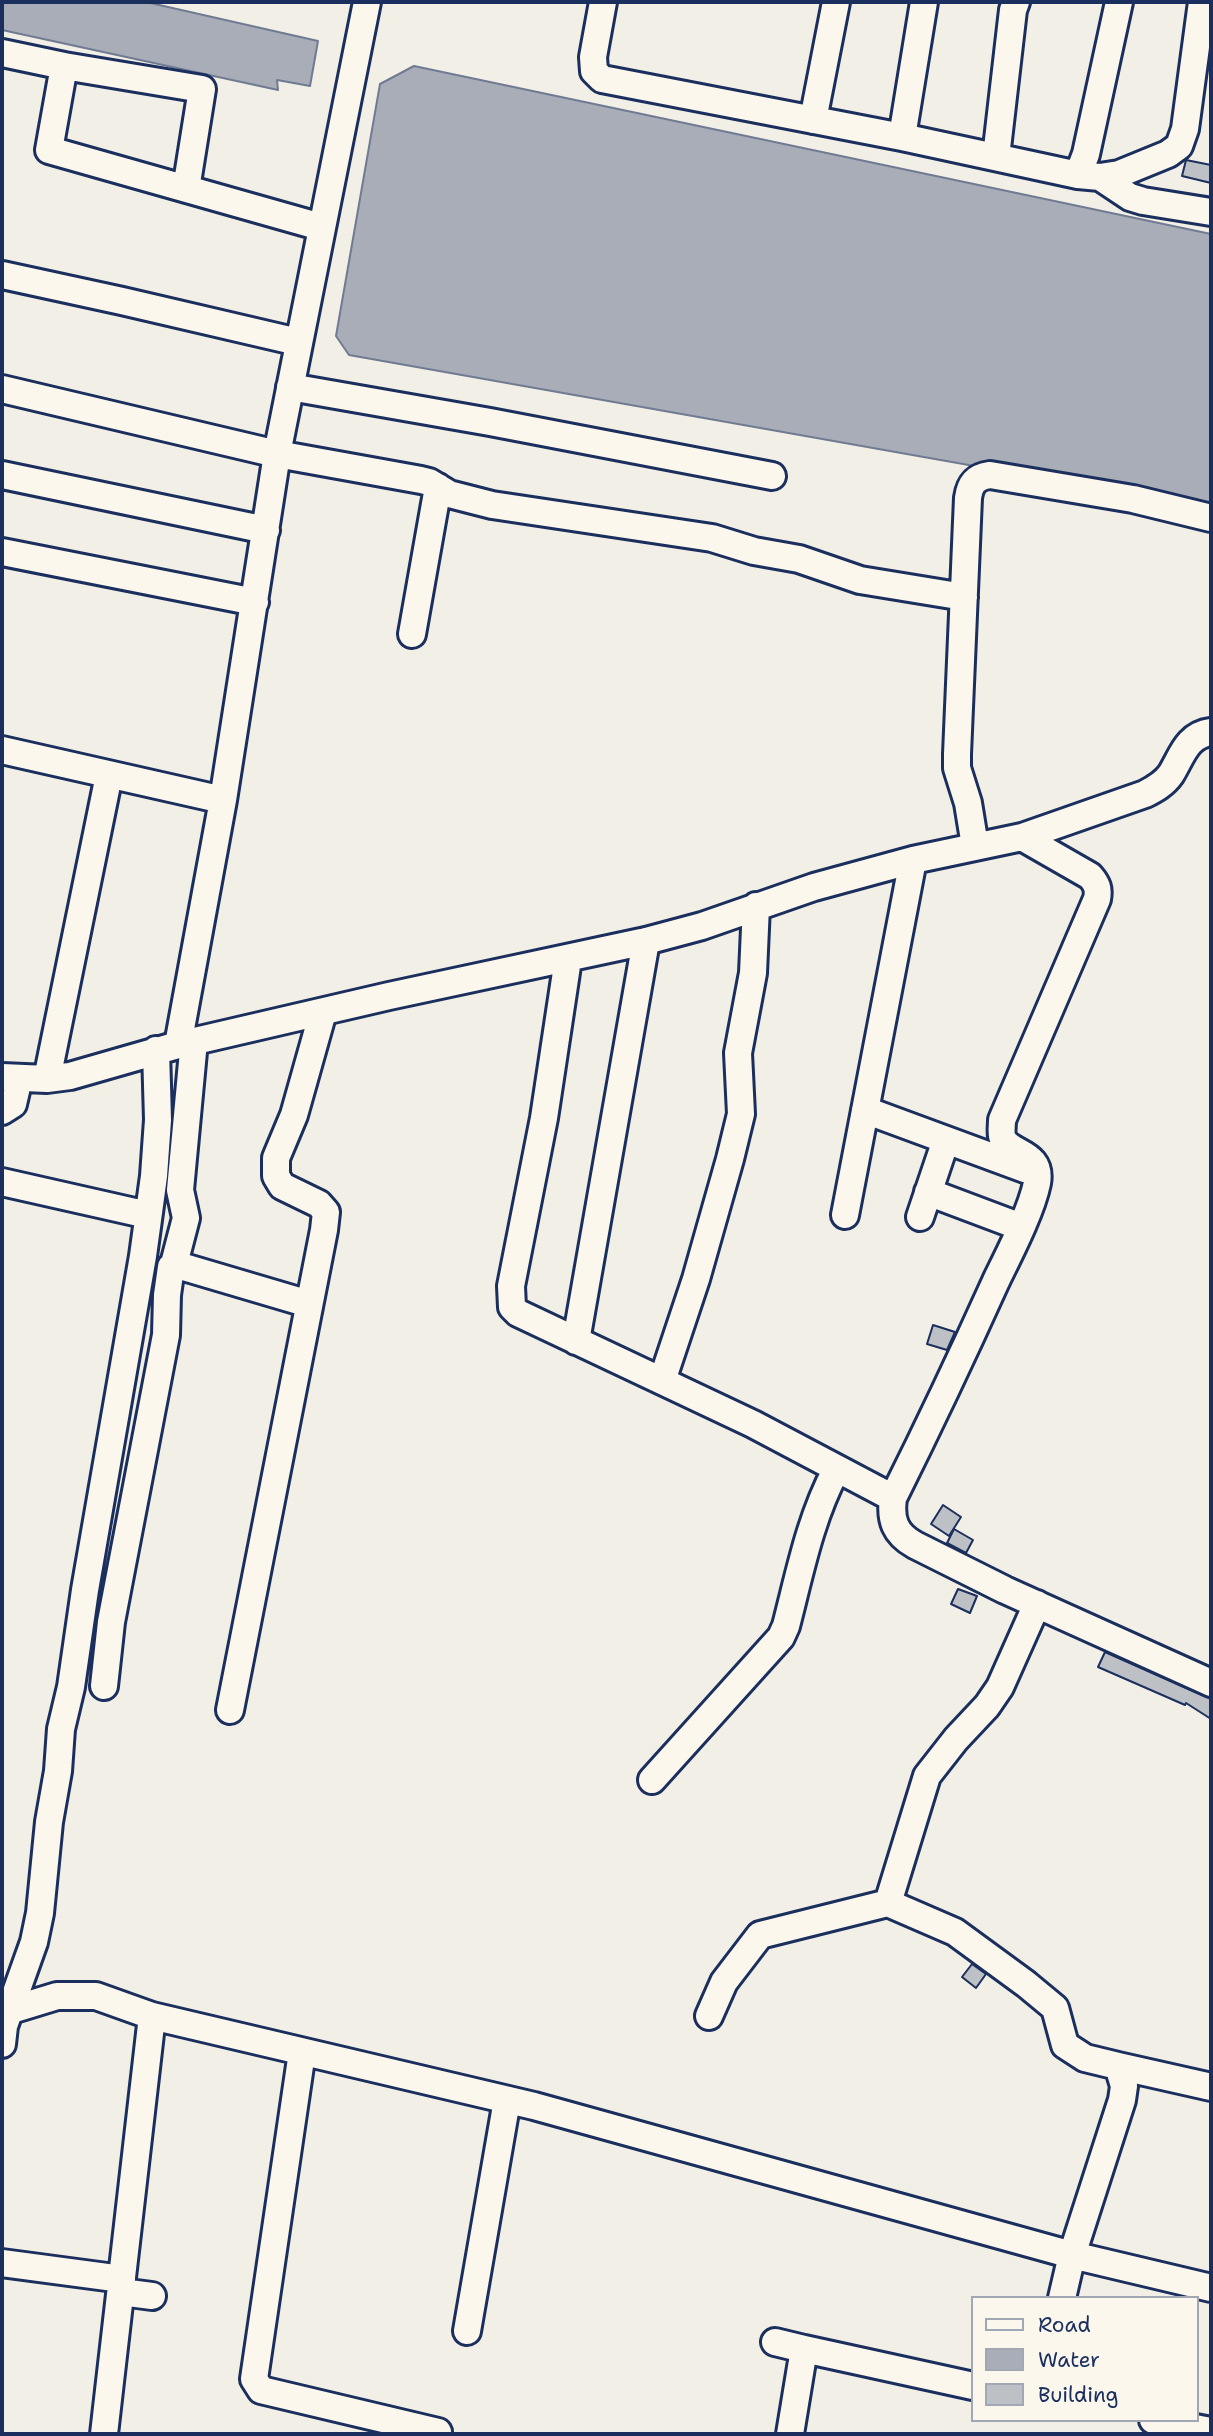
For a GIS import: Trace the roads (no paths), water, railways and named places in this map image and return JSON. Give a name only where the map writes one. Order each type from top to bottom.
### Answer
[{"type":"street","points":[[2,2044],[5,2010],[34,1942],[40,1913],[61,1729],[71,1687],[148,1215],[158,1120],[176,1046],[223,800],[298,342],[367,2]]},
{"type":"street","points":[[603,2],[593,57],[594,71],[601,79],[1089,176],[1119,174],[1168,154],[1179,145],[1185,129],[1202,2]]},
{"type":"street","points":[[813,120],[836,2]]},
{"type":"street","points":[[902,137],[924,2]]},
{"type":"street","points":[[996,157],[1016,2]]},
{"type":"street","points":[[1089,176],[1086,154],[1119,2]]},
{"type":"street","points":[[2,53],[202,89],[186,189]]},
{"type":"street","points":[[64,66],[49,150],[321,227]]},
{"type":"street","points":[[1089,176],[1143,201],[1211,212]]},
{"type":"street","points":[[2,275],[298,342]]},
{"type":"street","points":[[290,387],[503,424],[772,476]]},
{"type":"street","points":[[2,389],[278,454],[421,480],[449,494],[492,505],[712,538],[754,551],[799,559],[860,580],[964,597]]},
{"type":"street","points":[[2,475],[266,530]]},
{"type":"street","points":[[975,846],[968,803],[957,768],[970,488],[981,477],[990,475],[1133,499],[1211,518]]},
{"type":"street","points":[[412,634],[438,487]]},
{"type":"street","points":[[2,552],[255,602]]},
{"type":"street","points":[[2,1111],[13,1104],[10,1077],[47,1079],[70,1076],[176,1046],[646,941],[702,926],[814,887],[913,860],[1022,837],[1145,794],[1160,786],[1192,740],[1211,732]]},
{"type":"street","points":[[2,750],[223,800]]},
{"type":"street","points":[[47,1079],[109,775]]},
{"type":"street","points":[[1022,837],[1090,876],[1098,890],[1092,913],[1002,1120],[1002,1138],[1008,1146],[1028,1155],[1037,1173],[1037,1182],[1021,1227],[938,1408],[893,1498],[891,1513],[894,1527],[904,1539],[1037,1604],[1211,1683]]},
{"type":"street","points":[[845,1215],[913,860]]},
{"type":"street","points":[[662,1381],[696,1279],[741,1114],[738,1053],[753,973],[756,906]]},
{"type":"street","points":[[576,1341],[646,941]]},
{"type":"street","points":[[568,959],[544,1118],[511,1286],[512,1307],[518,1314],[753,1424],[893,1498]]},
{"type":"street","points":[[230,1710],[326,1212],[319,1204],[282,1186],[276,1176],[276,1158],[294,1115],[323,1012]]},
{"type":"street","points":[[104,1686],[111,1622],[166,1335],[169,1273],[174,1265],[186,1218],[180,1190],[189,1114],[176,1046]]},
{"type":"street","points":[[865,1110],[1037,1173]]},
{"type":"street","points":[[946,1140],[924,1205],[1021,1227]]},
{"type":"street","points":[[2,1181],[148,1215]]},
{"type":"street","points":[[174,1265],[309,1304]]},
{"type":"street","points":[[652,1780],[781,1637],[809,1533],[822,1496],[836,1470]]},
{"type":"street","points":[[888,1903],[927,1776],[1000,1687],[1037,1604]]},
{"type":"street","points":[[709,2016],[724,1982],[760,1934],[888,1903],[955,1932],[1026,1984],[1055,2008],[1065,2045],[1085,2058],[1211,2087]]},
{"type":"street","points":[[5,2010],[57,1996],[96,1996],[152,2016],[507,2100],[1072,2255],[1211,2288]]},
{"type":"street","points":[[104,2434],[152,2016]]},
{"type":"street","points":[[302,2052],[254,2379],[261,2390],[438,2432]]},
{"type":"street","points":[[1062,2296],[1072,2255],[1122,2101],[1124,2086],[1118,2066]]},
{"type":"street","points":[[467,2331],[507,2100]]},
{"type":"street","points":[[2,2263],[122,2286],[152,2296]]},
{"type":"street","points":[[775,2342],[972,2386]]},
{"type":"street","points":[[790,2434],[804,2349]]},
{"type":"street","points":[[1164,2422],[1211,2431]]},
{"type":"water","points":[[2,2],[146,2],[318,41],[310,86],[277,80],[278,90],[2,30]]},
{"type":"water","points":[[414,66],[1211,234],[1211,508],[349,355],[336,336],[380,84]]}]
